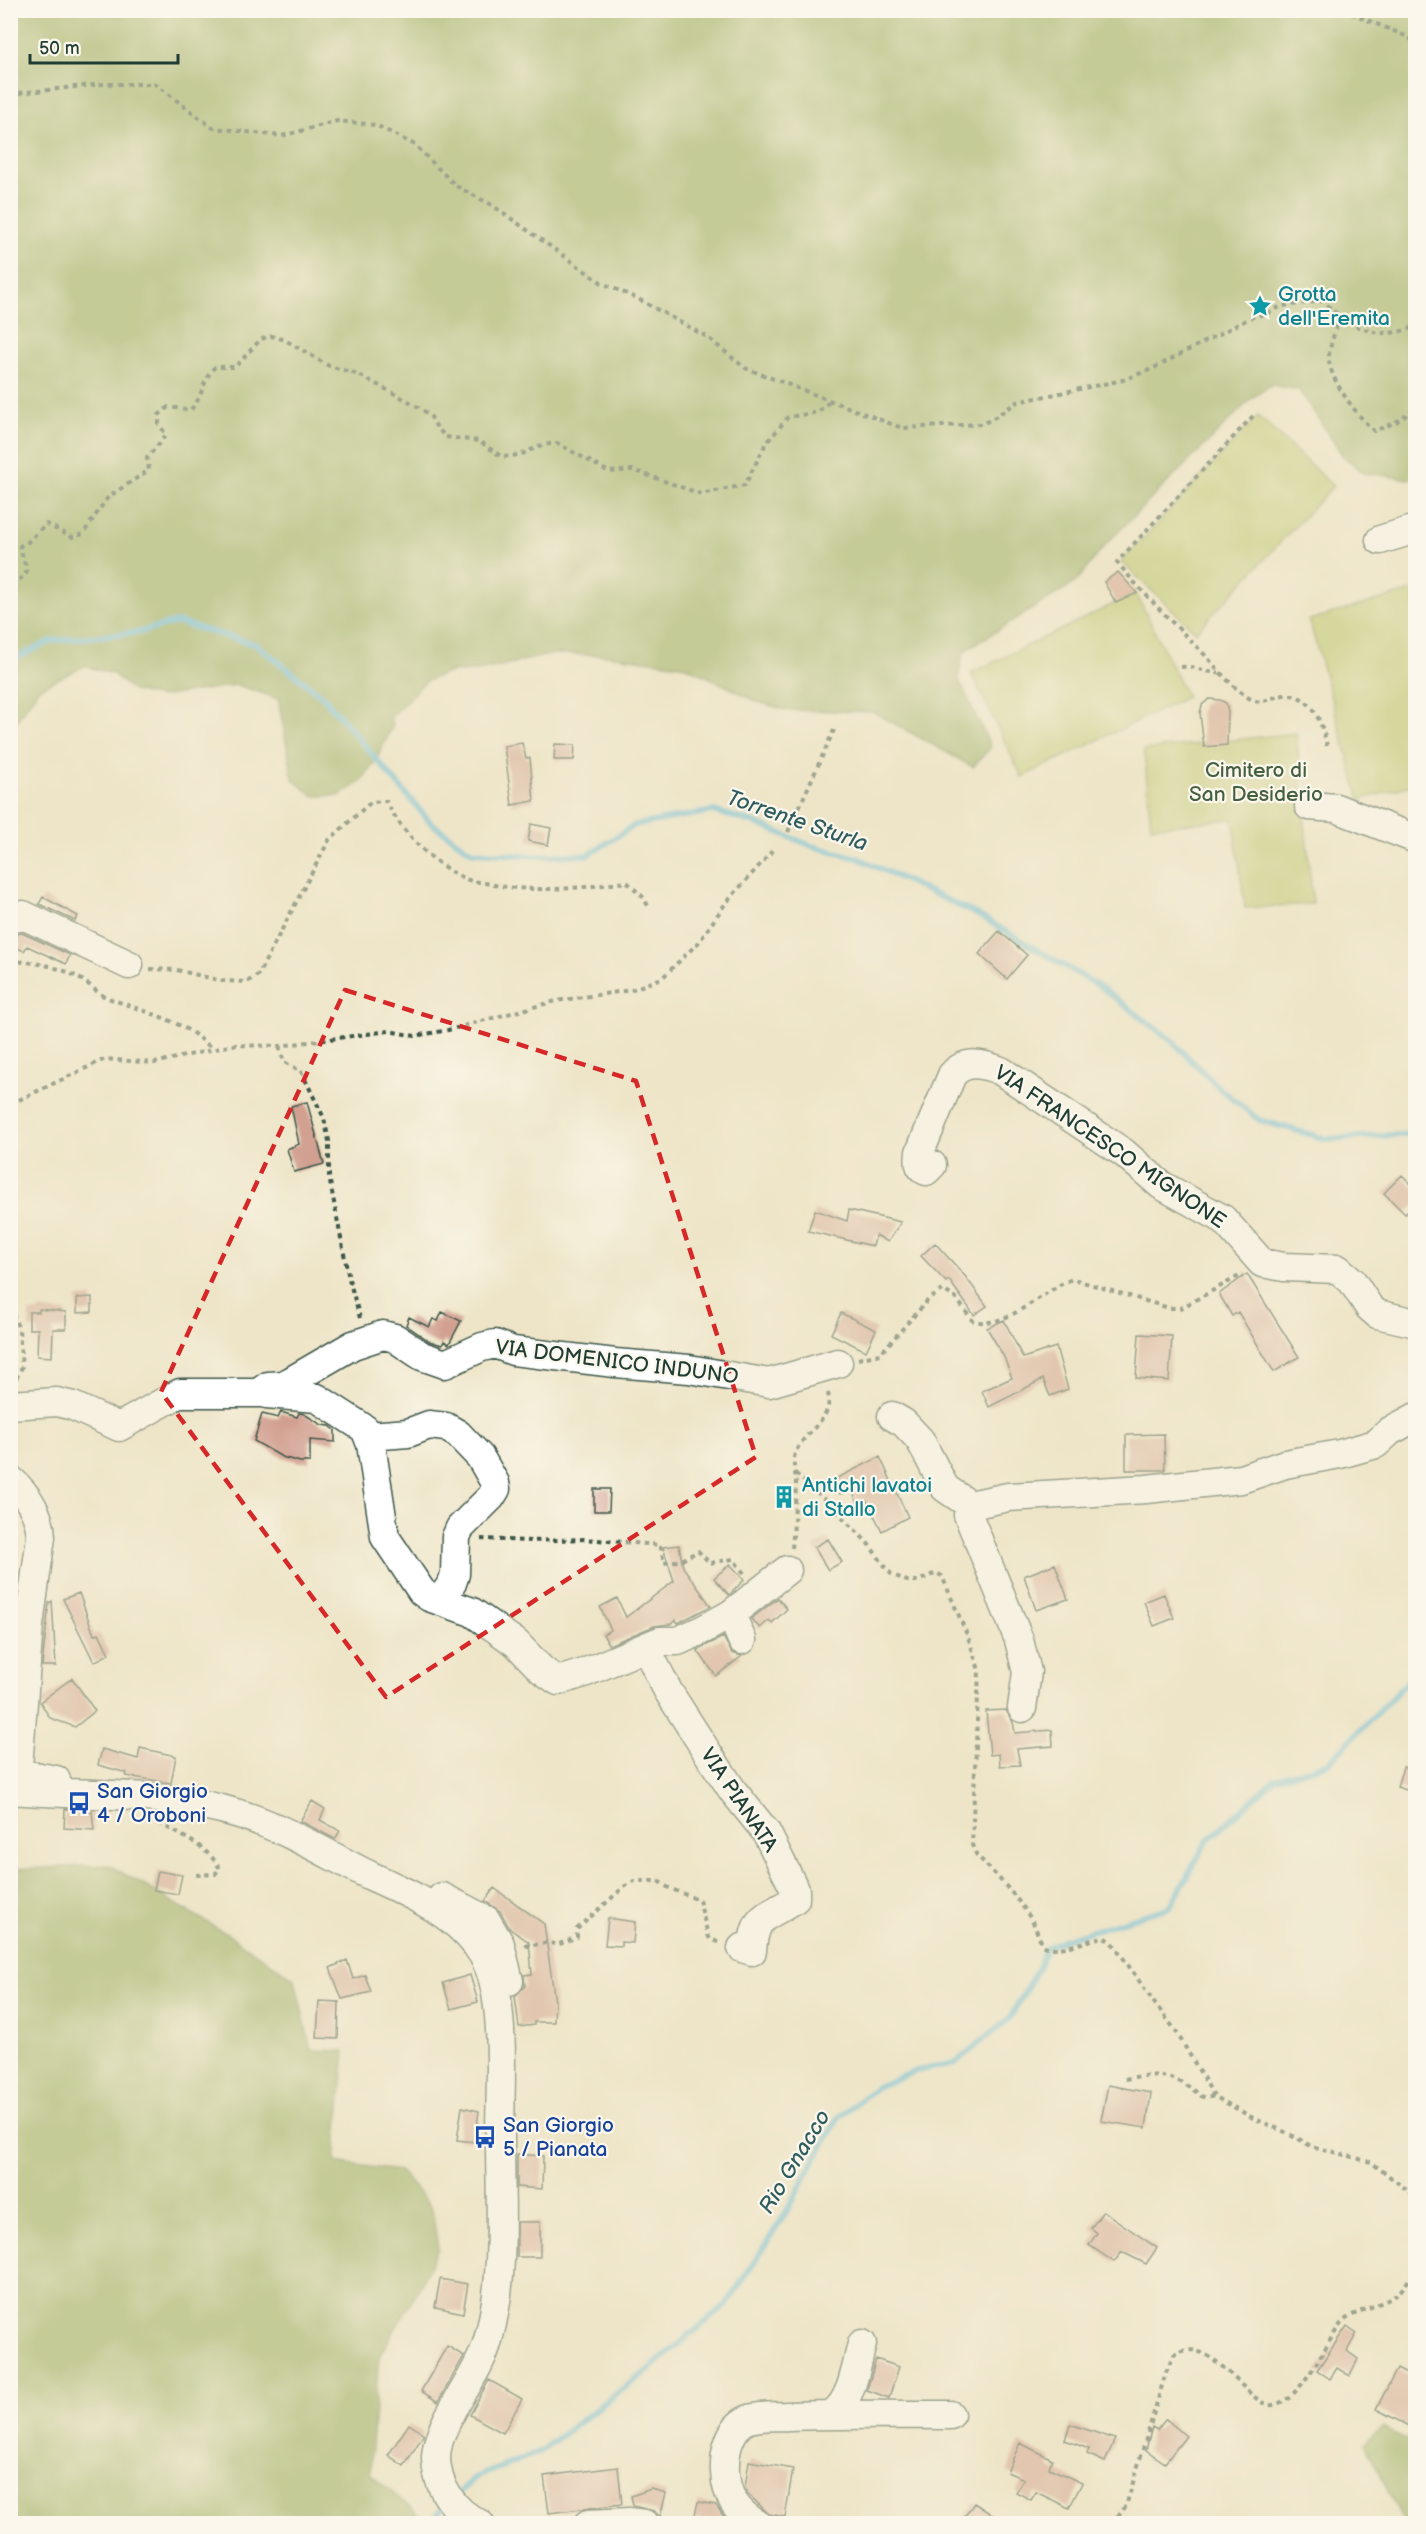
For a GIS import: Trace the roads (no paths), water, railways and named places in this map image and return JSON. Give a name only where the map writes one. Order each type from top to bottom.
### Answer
[{"type":"street","points":[[1380,540],[1416,529]]},
{"type":"street","points":[[1309,806],[1336,808],[1416,839]]},
{"type":"street","points":[[10,919],[23,915],[129,965]]},
{"type":"street","name":"VIA FRANCESCO MIGNONE","points":[[932,1166],[926,1171],[922,1169],[918,1162],[920,1152],[952,1075],[970,1064],[989,1066],[1001,1071],[1124,1153],[1161,1185],[1223,1219],[1262,1263],[1284,1267],[1338,1269],[1352,1281],[1369,1307],[1377,1314],[1416,1323]]},
{"type":"street","name":"VIA DOMENICO INDUNO","points":[[10,1405],[57,1402],[73,1406],[119,1427],[180,1393],[258,1393],[268,1386],[283,1385],[353,1345],[382,1335],[395,1338],[422,1356],[445,1364],[482,1347],[495,1344],[513,1351],[689,1369],[774,1383],[829,1366]]},
{"type":"street","points":[[258,1393],[317,1398],[365,1429],[369,1436],[385,1537],[422,1592],[472,1612],[516,1643],[542,1670],[558,1681],[607,1677],[646,1648],[660,1641],[678,1641],[730,1614],[787,1570]]},
{"type":"street","points":[[892,1416],[904,1423],[920,1440],[945,1488],[970,1505],[1008,1497],[1165,1488],[1241,1479],[1286,1464],[1340,1454],[1376,1444],[1390,1431],[1416,1417]]},
{"type":"street","points":[[369,1436],[408,1433],[429,1425],[438,1426],[458,1434],[480,1457],[495,1483],[496,1489],[491,1497],[460,1528],[455,1541],[455,1574],[440,1601]]},
{"type":"street","points":[[10,1479],[30,1501],[40,1524],[40,1548],[29,1625],[18,1767],[24,1774],[58,1780],[64,1794]]},
{"type":"street","points":[[970,1505],[968,1515],[1019,1640],[1027,1672],[1022,1708]]},
{"type":"street","points":[[730,1614],[742,1640]]},
{"type":"street","name":"VIA PIANATA","points":[[646,1648],[668,1691],[711,1758],[733,1791],[766,1832],[795,1890],[795,1899],[758,1921],[753,1933],[753,1951],[742,1948]]},
{"type":"street","points":[[10,1790],[172,1799],[218,1808],[263,1822],[441,1912],[464,1931],[482,1953],[491,1975],[498,2008],[500,2239],[497,2299],[484,2354],[439,2440],[437,2468],[464,2512]]},
{"type":"street","points":[[349,1865],[352,1859],[367,1865],[438,1895],[486,1920],[500,1944],[506,1964],[520,2043],[516,2122],[500,2121]]},
{"type":"street","points":[[832,2414],[839,2410],[847,2395],[862,2344]]},
{"type":"street","points":[[757,2523],[745,2517],[735,2506],[728,2492],[725,2456],[736,2428],[750,2418],[832,2414],[950,2415]]},
{"type":"street","points":[[588,2523],[644,2523]]},
{"type":"waterway","name":"Torrente Sturla","points":[[10,661],[51,641],[140,632],[177,622],[257,645],[323,697],[431,823],[472,852],[531,856],[588,855],[635,825],[713,811],[755,823],[812,846],[858,858],[978,915],[1102,988],[1171,1040],[1218,1087],[1259,1120],[1326,1139],[1416,1134]]},
{"type":"waterway","name":"Rio Gnacco","points":[[456,2496],[474,2478],[539,2452],[647,2371],[727,2304],[784,2216],[838,2118],[876,2087],[916,2071],[955,2063],[1010,2018],[1037,1970],[1046,1948],[1065,1939],[1170,1907],[1207,1841],[1275,1779],[1327,1764],[1416,1673]]},
{"type":"waterway","name":"Rio Gnacco","points":[[427,2524],[446,2505]]},
{"type":"place","name":"Grotta dell'Eremita","points":[[1260,306]]},
{"type":"place","name":"Antichi lavatoi di Stallo","points":[[784,1497]]},
{"type":"place","name":"San Giorgio 4 / Oroboni","points":[[79,1803]]},
{"type":"place","name":"San Giorgio 5 / Pianata","points":[[485,2137]]},
{"type":"park label","name":"Cimitero di San Desiderio","points":[[1256,782]]}]
